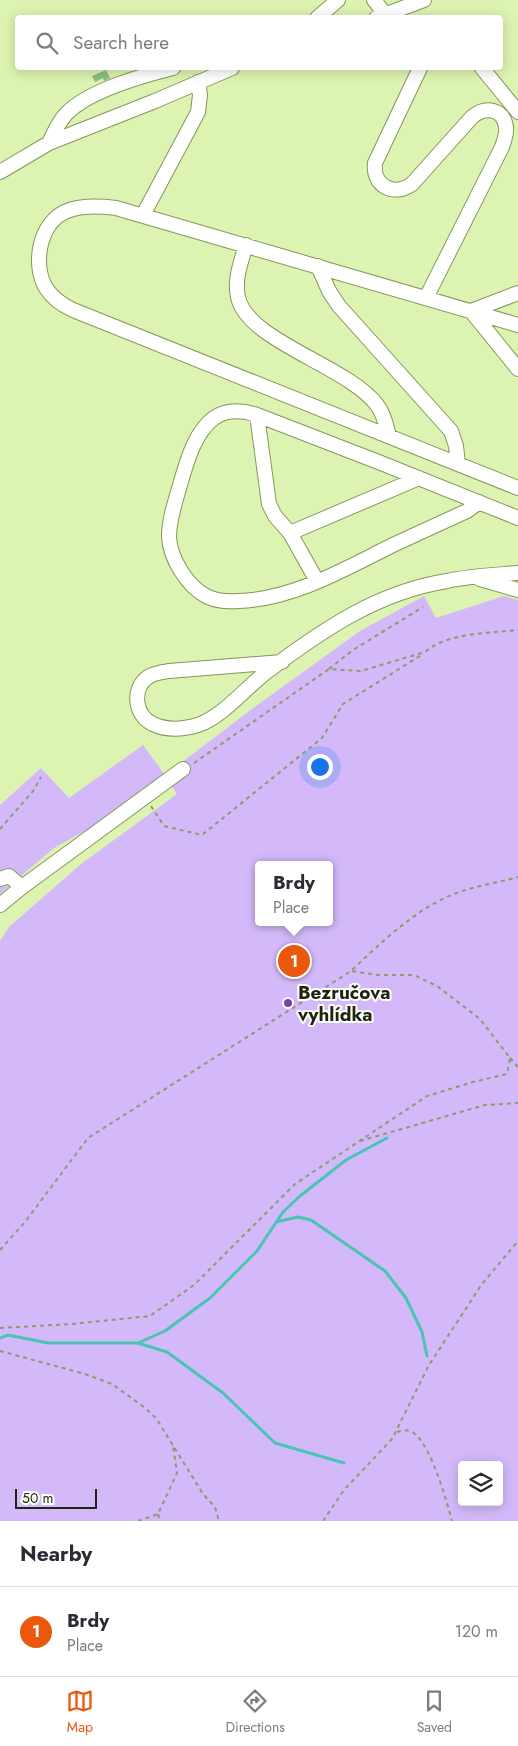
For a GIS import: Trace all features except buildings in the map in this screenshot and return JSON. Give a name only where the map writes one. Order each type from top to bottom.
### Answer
[{"type":"lane","points":[[320,15],[338,0]]},
{"type":"lane","points":[[374,0],[380,15]]},
{"type":"lane","points":[[383,15],[424,0]]},
{"type":"lane","points":[[49,144],[63,118],[86,98],[147,74],[164,70]]},
{"type":"lane","points":[[0,172],[49,144],[227,70]]},
{"type":"lane","points":[[419,70],[375,163],[375,174],[379,182],[385,187],[391,190],[398,190],[412,184],[472,117],[479,112],[486,110],[496,112],[502,118],[507,130],[502,147],[426,298]]},
{"type":"lane","points":[[484,70],[518,112]]},
{"type":"lane","points":[[143,215],[198,112],[200,95],[198,82]]},
{"type":"lane","points":[[518,325],[116,208],[92,206],[67,211],[56,218],[41,243],[39,258],[42,280],[52,295],[73,310],[518,488]]},
{"type":"lane","points":[[246,245],[237,286],[238,299],[248,316],[260,329],[340,375],[364,392],[376,403],[382,412],[389,436]]},
{"type":"lane","points":[[318,266],[329,291],[339,306],[451,431],[456,446],[458,464]]},
{"type":"lane","points":[[471,311],[518,293]]},
{"type":"lane","points":[[471,311],[518,369]]},
{"type":"lane","points":[[479,502],[467,511],[336,574],[274,596],[240,601],[222,601],[205,596],[193,586],[173,554],[169,535],[173,509],[185,468],[200,432],[213,419],[224,413],[236,411],[257,415],[420,478],[479,502],[518,518]]},
{"type":"lane","points":[[257,415],[268,504],[275,516],[290,533],[317,581]]},
{"type":"lane","points":[[290,533],[420,478]]},
{"type":"lane","points":[[282,662],[169,671],[152,675],[139,688],[138,706],[145,718],[156,726],[175,728],[198,724],[220,712],[266,673],[282,662],[328,628],[350,614],[399,593],[425,585],[472,577],[518,573]]},
{"type":"lane","points":[[472,577],[518,590]]},
{"type":"lane","points":[[0,905],[184,769]]},
{"type":"lane","points":[[0,879],[9,876],[22,887]]},
{"type":"path","points":[[184,769],[354,650],[423,606]]},
{"type":"path","points":[[145,798],[164,826],[202,835],[322,738],[343,704],[431,647],[464,635],[518,630]]},
{"type":"path","points":[[329,669],[361,671],[425,652]]},
{"type":"path","points":[[0,829],[34,790],[41,777]]},
{"type":"path","points":[[0,1250],[25,1222],[88,1138],[351,971],[388,937],[425,908],[454,894],[518,878]]},
{"type":"path","points":[[351,971],[378,976],[414,975],[436,986],[480,1019],[518,1067]]},
{"type":"path","points":[[0,1328],[72,1324],[150,1316],[194,1285],[295,1184],[427,1096],[472,1082],[507,1074],[510,1058]]},
{"type":"path","points":[[358,1142],[485,1105],[518,1102]]},
{"type":"path","points":[[324,1521],[344,1490],[392,1439],[429,1365],[482,1284],[518,1241]]},
{"type":"path","points":[[0,1351],[85,1374],[112,1384],[156,1418],[173,1443],[202,1494],[215,1507],[219,1521]]},
{"type":"path","points":[[396,1432],[403,1430],[415,1433],[428,1451],[452,1521]]},
{"type":"path","points":[[160,1521],[158,1514],[177,1473],[173,1443]]},
{"type":"path","points":[[138,1521],[158,1514]]},
{"type":"shaded area","points":[[424,596],[436,618],[504,596],[518,600],[518,1521],[0,1521],[0,941],[9,927],[81,864],[177,794],[165,776],[101,822],[54,848],[0,894],[0,805],[41,768],[69,798],[143,745],[165,775],[360,631]]},
{"type":"waterway","points":[[0,1338],[8,1335],[48,1343],[138,1343],[165,1331],[210,1298],[257,1251],[283,1212],[300,1196],[346,1160],[387,1138]]},
{"type":"waterway","points":[[276,1222],[298,1217],[311,1220],[385,1271],[406,1298],[422,1332],[427,1356]]},
{"type":"waterway","points":[[138,1343],[167,1352],[223,1393],[275,1443],[344,1463]]},
{"type":"place","name":"Brdy","points":[[294,961]]},
{"type":"place","name":"Bezručova vyhlídka","points":[[288,1003]]}]
